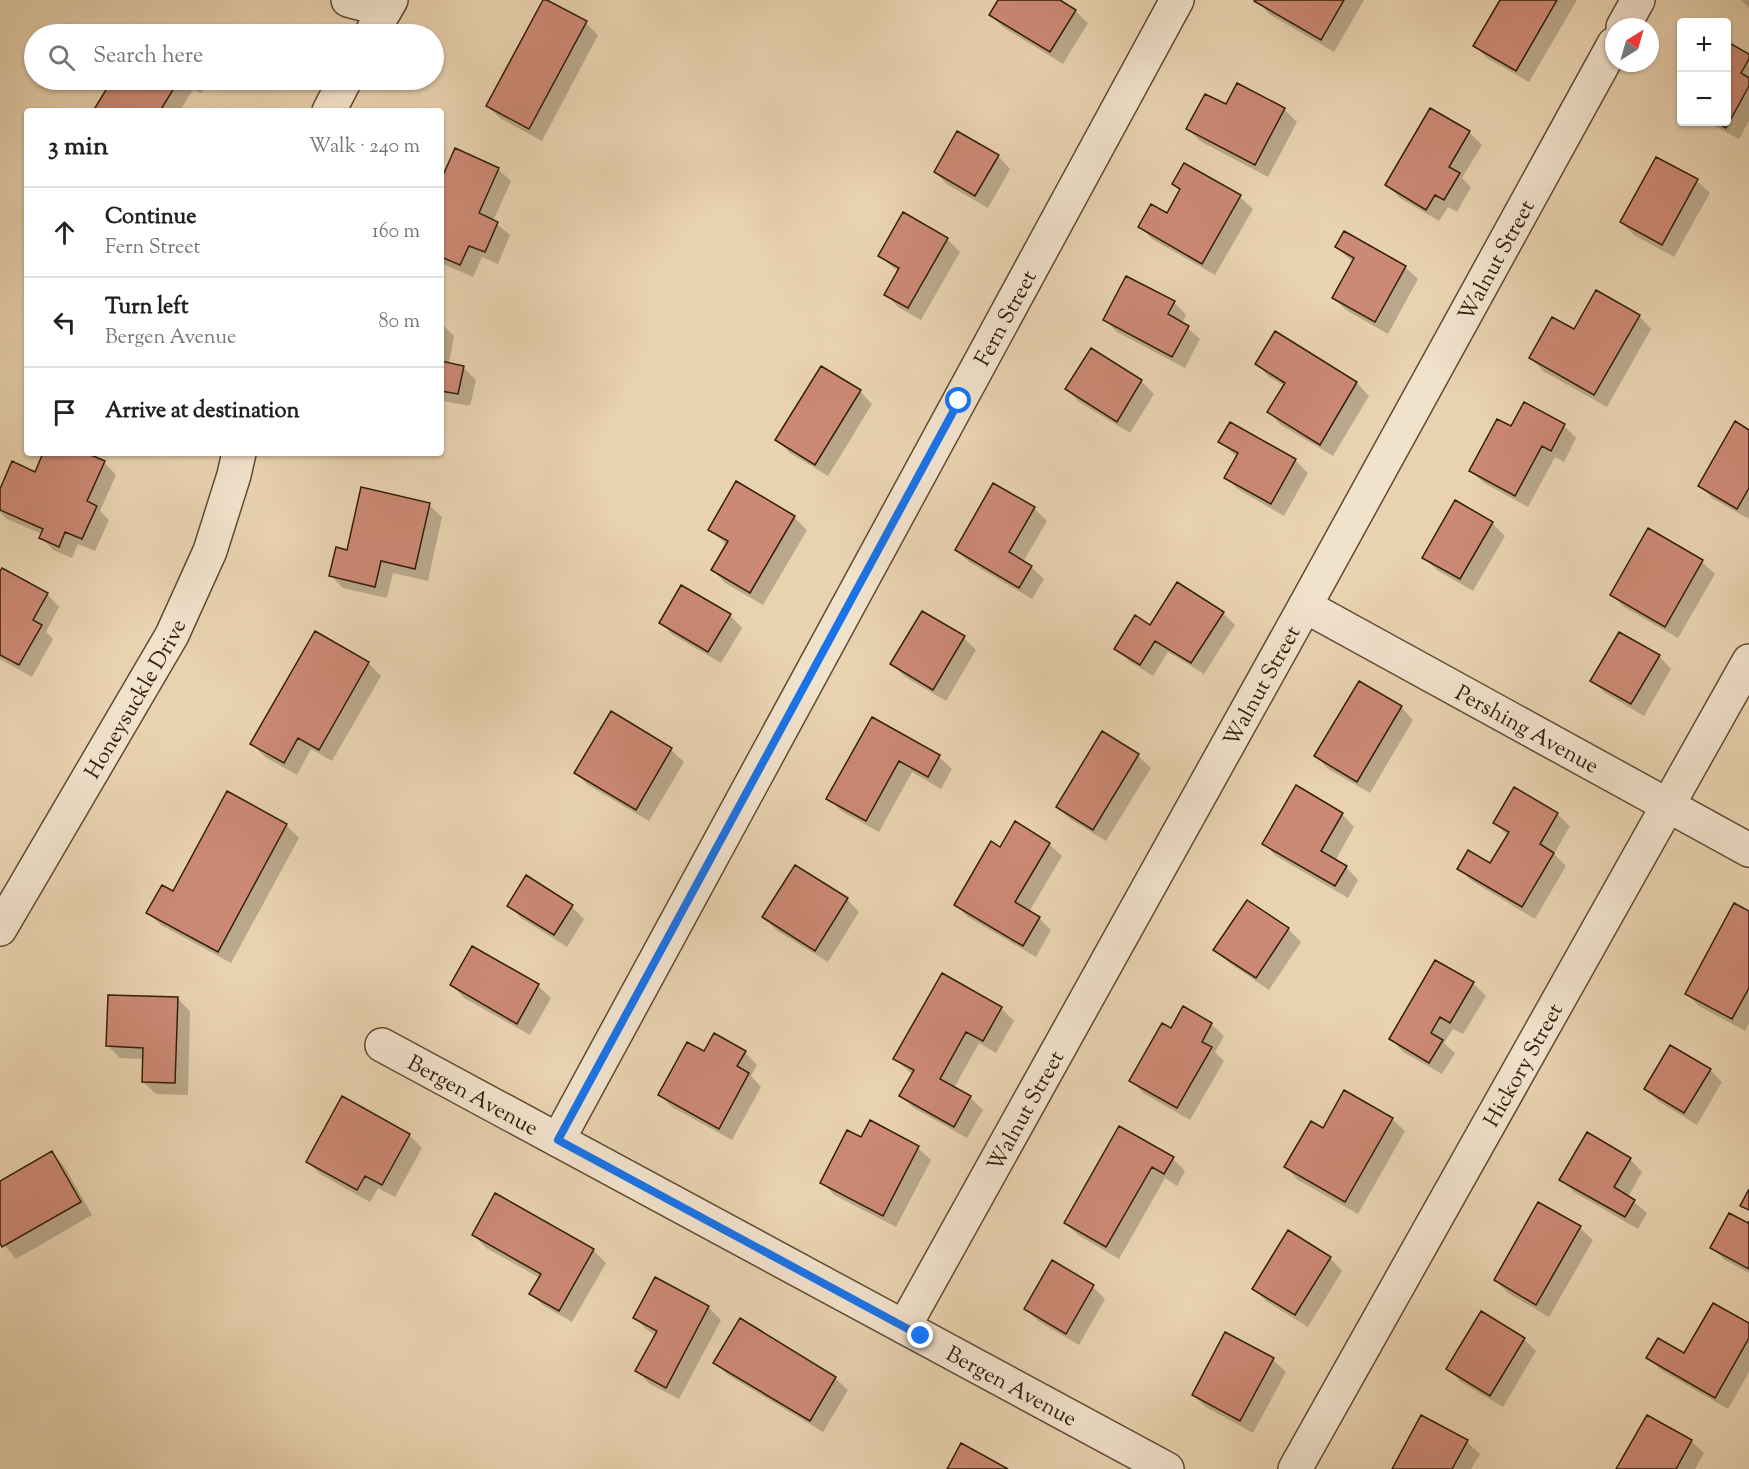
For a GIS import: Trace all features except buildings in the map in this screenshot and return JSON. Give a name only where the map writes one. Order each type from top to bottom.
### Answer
[{"type":"street","points":[[348,0],[382,15]]},
{"type":"street","name":"Fern Street","points":[[558,1140],[1177,0]]},
{"type":"street","points":[[1628,18],[1638,0]]},
{"type":"street","name":"Walnut Street","points":[[904,1327],[1605,60]]},
{"type":"street","points":[[331,108],[340,90]]},
{"type":"street","name":"Honeysuckle Drive","points":[[0,929],[172,635],[210,550],[238,456]]},
{"type":"street","name":"Pershing Avenue","points":[[1305,606],[1749,850]]},
{"type":"street","name":"Hickory Street","points":[[1295,1469],[1749,661]]},
{"type":"street","name":"Bergen Avenue","points":[[382,1045],[1167,1469]]},
{"type":"route","points":[[921,1336],[558,1140],[959,401]]}]
